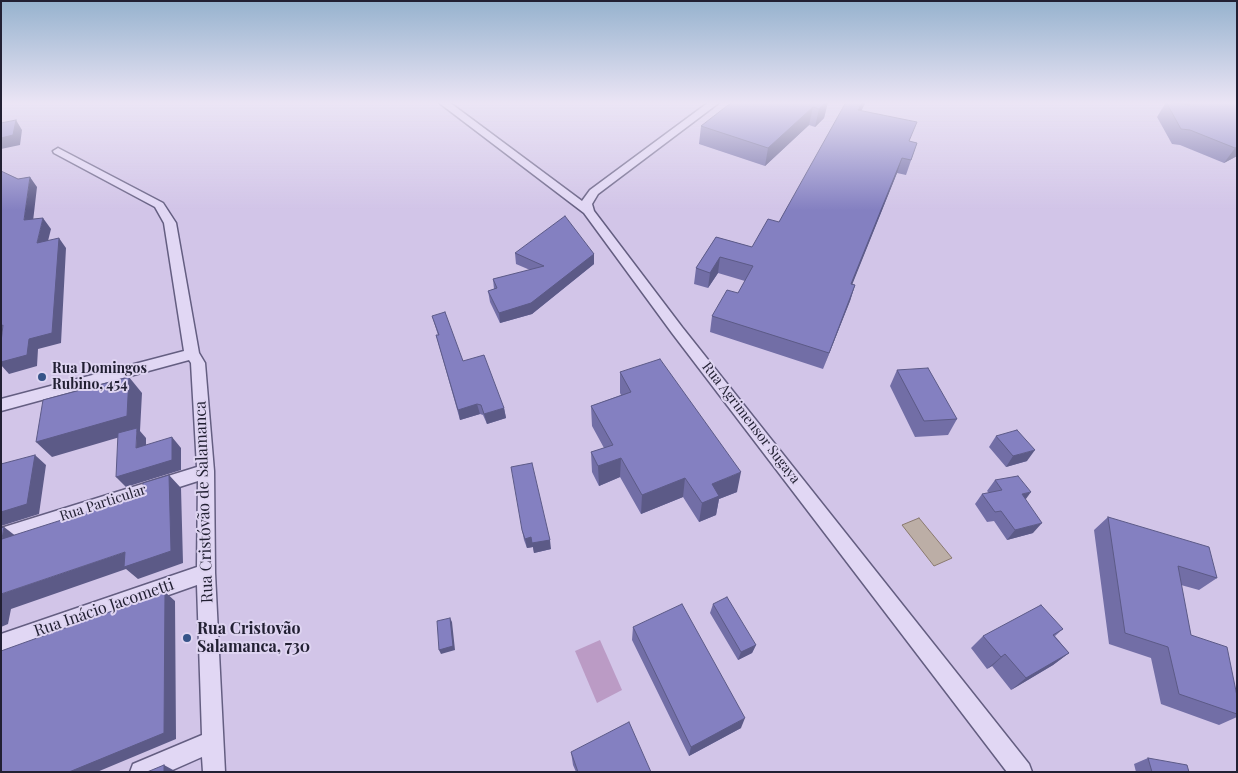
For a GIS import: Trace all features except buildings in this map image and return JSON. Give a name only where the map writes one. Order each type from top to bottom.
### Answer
[{"type":"street","name":"Rua Agrimensor Sugaya","points":[[491,138],[588,211],[677,330],[1021,772]]},
{"type":"street","points":[[588,211],[586,204],[594,192],[667,138]]},
{"type":"street","name":"Rua Cristóvão de Salamanca","points":[[58,151],[159,205],[170,223],[192,354],[198,363],[206,470],[206,573],[214,772]]},
{"type":"street","points":[[1,405],[192,354]]},
{"type":"street","name":"Rua Particular","points":[[1,536],[206,470]]},
{"type":"street","name":"Rua Inácio Jacometti","points":[[1,644],[206,573]]},
{"type":"street","points":[[140,772],[213,742]]},
{"type":"shaded area","points":[[919,518],[952,558],[934,566],[902,525]]},
{"type":"shaded area","points":[[600,640],[622,690],[597,703],[575,651]]},
{"type":"place","name":"Rua Domingos Rubino, 454","points":[[42,377]]},
{"type":"place","name":"Rua Cristovão Salamanca, 730","points":[[187,638]]}]
